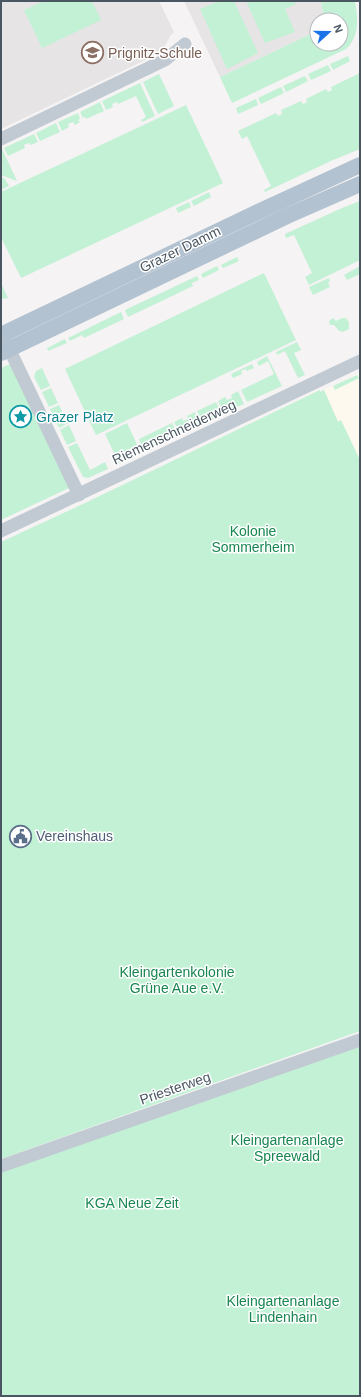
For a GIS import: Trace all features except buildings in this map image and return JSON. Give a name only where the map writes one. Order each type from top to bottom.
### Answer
[{"type":"main road","name":"Grazer Damm","points":[[1,333],[360,165]]},
{"type":"main road","name":"Grazer Damm","points":[[5,350],[274,222],[360,184]]},
{"type":"main road","points":[[267,208],[274,222]]},
{"type":"street","points":[[1,139],[165,60],[185,44]]},
{"type":"street","points":[[1,333],[5,350],[79,495]]},
{"type":"street","name":"Riemenschneiderweg","points":[[1,531],[360,362]]},
{"type":"street","name":"Priesterweg","points":[[1,1166],[360,1040]]},
{"type":"shaded area","name":"Prignitz-Schule","points":[[1,1],[159,1],[174,32],[170,36],[162,52],[1,129]]},
{"type":"shaded area","points":[[184,1],[321,1],[323,12],[309,12],[309,35],[220,77]]},
{"type":"shaded area","points":[[360,373],[360,476],[338,420],[324,390]]},
{"type":"green space","points":[[44,1],[92,1],[101,20],[42,48],[24,10]]},
{"type":"green space","points":[[219,1],[234,1],[258,53],[227,69],[200,9]]},
{"type":"green space","points":[[246,1],[294,1],[296,4],[285,9],[295,32],[265,43]]},
{"type":"green space","points":[[321,1],[355,1],[357,26],[354,38],[349,46],[349,12],[323,12]]},
{"type":"green space","points":[[309,35],[309,52],[340,52],[232,103],[220,77]]},
{"type":"green space","points":[[348,56],[350,61],[333,70],[330,64]]},
{"type":"green space","points":[[328,65],[331,71],[311,80],[308,74]]},
{"type":"green space","points":[[360,73],[360,149],[265,192],[264,190],[271,186],[247,136],[242,139],[238,131],[276,113],[278,116],[282,114],[281,110],[301,101],[303,104],[307,102],[306,99],[326,89],[328,92],[332,90],[331,87]]},
{"type":"green space","points":[[159,74],[174,106],[158,114],[143,82]]},
{"type":"green space","points":[[305,76],[308,81],[286,92],[283,86]]},
{"type":"green space","points":[[140,83],[155,116],[142,122],[141,120],[146,117],[136,96],[118,104],[117,102],[112,104],[113,107],[106,110],[102,101]]},
{"type":"green space","points":[[281,87],[284,93],[261,104],[258,98]]},
{"type":"green space","points":[[256,99],[258,105],[238,114],[236,108]]},
{"type":"green space","points":[[100,102],[104,111],[86,119],[85,117],[83,118],[80,112]]},
{"type":"green space","points":[[186,105],[223,183],[21,278],[1,237],[1,192]]},
{"type":"green space","points":[[78,113],[80,119],[78,120],[80,122],[75,125],[73,122],[68,124],[69,127],[62,131],[58,122]]},
{"type":"green space","points":[[56,123],[60,132],[40,141],[36,133]]},
{"type":"green space","points":[[34,134],[38,142],[31,145],[29,143],[24,145],[25,148],[8,156],[4,148]]},
{"type":"green space","points":[[2,149],[17,181],[1,175]]},
{"type":"green space","points":[[1,177],[5,179],[9,186],[1,190]]},
{"type":"green space","points":[[209,192],[211,197],[194,206],[191,201]]},
{"type":"green space","points":[[360,201],[360,260],[309,285],[305,277],[312,273],[294,235],[286,238],[285,234]]},
{"type":"green space","points":[[189,202],[191,207],[178,213],[176,208]]},
{"type":"green space","points":[[237,257],[239,261],[223,268],[221,265]]},
{"type":"green space","points":[[217,266],[219,270],[203,278],[201,274]]},
{"type":"green space","points":[[360,266],[360,274],[347,280],[344,275]]},
{"type":"green space","points":[[264,273],[296,340],[96,435],[65,369]]},
{"type":"green space","points":[[197,276],[199,280],[192,283],[193,286],[128,317],[125,310]]},
{"type":"green space","points":[[329,278],[330,281],[328,282],[330,287],[313,295],[309,287]]},
{"type":"green space","points":[[1,283],[8,298],[1,299]]},
{"type":"green space","points":[[121,312],[124,319],[84,338],[82,335],[70,341],[68,338]]},
{"type":"green space","points":[[333,318],[336,321],[346,318],[349,322],[349,329],[343,332],[339,331],[334,325],[330,325],[329,321]]},
{"type":"green space","points":[[65,339],[67,343],[48,351],[47,348]]},
{"type":"green space","points":[[297,342],[301,350],[294,353],[305,375],[298,378],[285,351],[277,355],[276,352]]},
{"type":"green space","points":[[267,356],[282,386],[247,402],[241,390],[274,374],[268,361],[259,366],[257,362]]},
{"type":"green space","name":"Grazer Platz","points":[[10,364],[69,488],[1,520],[1,368]]},
{"type":"green space","points":[[252,364],[254,368],[247,371],[246,369],[241,371],[242,374],[233,378],[231,374]]},
{"type":"green space","points":[[42,368],[50,386],[41,390],[34,377],[36,371]]},
{"type":"green space","points":[[357,375],[359,378],[335,390],[333,386]]},
{"type":"green space","points":[[51,388],[58,403],[49,407],[42,392]]},
{"type":"green space","points":[[320,390],[320,392],[324,390],[338,422],[341,420],[360,460],[360,1031],[1,1159],[1,542]]},
{"type":"green space","points":[[238,391],[244,404],[224,413],[218,401],[225,397],[227,400],[232,398],[231,395]]},
{"type":"green space","points":[[216,402],[222,414],[203,424],[197,411]]},
{"type":"green space","points":[[59,405],[68,423],[59,428],[50,409]]},
{"type":"green space","points":[[195,412],[200,425],[180,434],[174,422],[182,418],[183,421],[188,419],[187,416]]},
{"type":"green space","points":[[127,423],[141,453],[119,463],[105,434]]},
{"type":"green space","points":[[172,423],[178,435],[144,451],[139,439]]},
{"type":"green space","points":[[69,425],[76,441],[67,445],[60,430]]},
{"type":"green space","points":[[77,443],[90,470],[105,462],[108,469],[88,478],[83,477],[68,447]]},
{"type":"green space","points":[[360,1045],[360,1396],[1,1396],[1,1172]]},
{"type":"place","name":"Prignitz-Schule","points":[[93,53]]},
{"type":"place","name":"Grazer Platz","points":[[21,417]]},
{"type":"place","name":"Vereinshaus","points":[[20,836]]},
{"type":"park label","name":"Kolonie Sommerheim","points":[[253,540]]},
{"type":"park label","name":"Kleingartenkolonie Grüne Aue e.V.","points":[[177,980]]},
{"type":"park label","name":"Kleingartenanlage Spreewald","points":[[287,1148]]},
{"type":"park label","name":"KGA Neue Zeit","points":[[132,1203]]},
{"type":"park label","name":"Kleingartenanlage Lindenhain","points":[[283,1310]]}]
